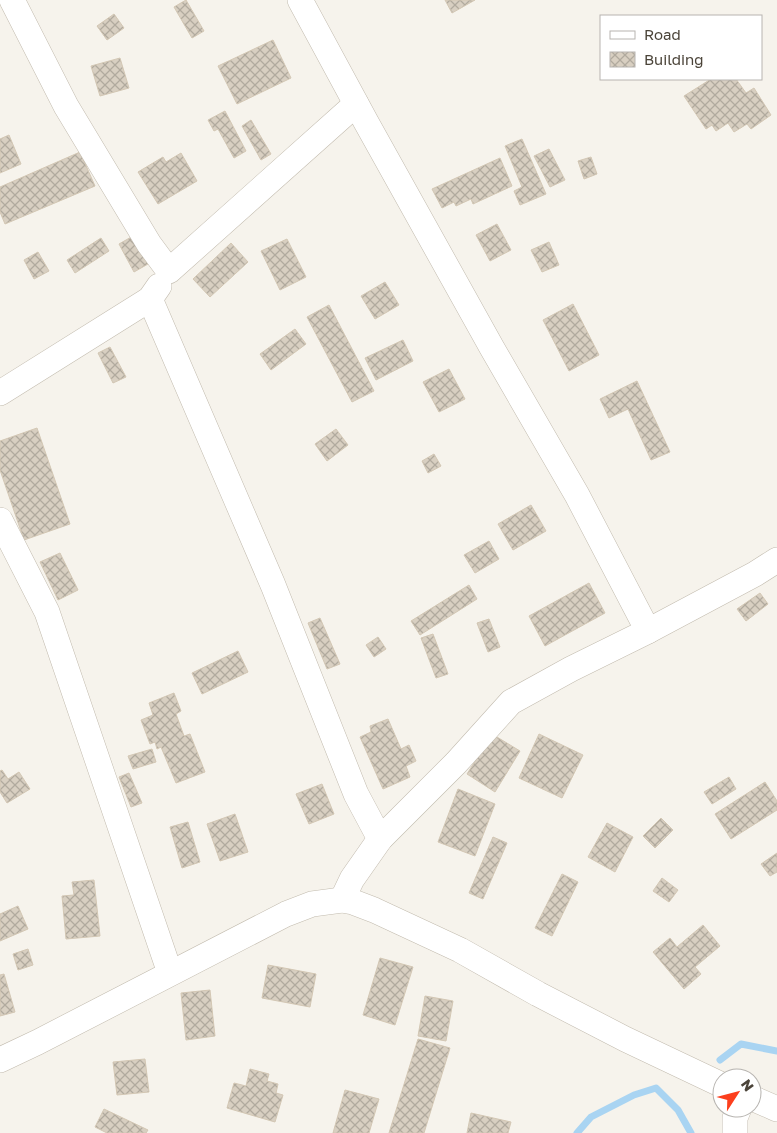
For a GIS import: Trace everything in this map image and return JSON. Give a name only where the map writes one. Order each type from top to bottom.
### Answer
[{"type":"street","points":[[12,0],[66,106],[149,244],[169,271]]},
{"type":"street","points":[[300,0],[492,348],[578,495],[648,631]]},
{"type":"street","points":[[0,393],[150,299],[169,271],[356,104]]},
{"type":"street","points":[[150,299],[273,585],[356,794],[380,839]]},
{"type":"street","points":[[0,520],[47,612],[170,973]]},
{"type":"street","points":[[342,900],[352,879],[380,839],[456,763],[511,702],[571,669],[648,631],[777,560]]},
{"type":"street","points":[[0,1060],[286,914],[312,904],[342,900],[374,910],[460,950],[586,1019],[712,1079]]},
{"type":"street","points":[[762,1102],[777,1109]]},
{"type":"street","points":[[735,1118],[735,1133]]},
{"type":"building","points":[[186,0],[204,31],[192,38],[174,7]]},
{"type":"building","points":[[445,0],[475,0],[452,13]]},
{"type":"building","points":[[114,14],[124,28],[107,40],[97,26]]},
{"type":"building","points":[[273,40],[291,78],[237,104],[218,66]]},
{"type":"building","points":[[120,58],[129,88],[100,96],[91,66]]},
{"type":"building","points":[[709,80],[737,80],[746,93],[754,88],[771,115],[751,129],[747,124],[734,132],[728,123],[716,131],[712,125],[706,129],[684,96]]},
{"type":"building","points":[[225,111],[246,151],[234,158],[218,129],[214,131],[208,120]]},
{"type":"building","points":[[251,120],[271,154],[261,160],[242,126]]},
{"type":"building","points":[[9,135],[21,164],[0,173],[0,139]]},
{"type":"building","points":[[522,139],[546,194],[520,205],[514,191],[522,187],[505,146]]},
{"type":"building","points":[[549,149],[565,180],[550,187],[534,156]]},
{"type":"building","points":[[80,152],[95,186],[5,224],[0,212],[0,187]]},
{"type":"building","points":[[181,153],[197,181],[158,204],[138,172],[163,157],[166,162]]},
{"type":"building","points":[[591,157],[597,174],[584,179],[578,161]]},
{"type":"building","points":[[500,158],[512,186],[473,204],[471,199],[456,206],[454,202],[442,208],[432,189]]},
{"type":"building","points":[[497,224],[511,250],[490,261],[476,235]]},
{"type":"building","points":[[133,236],[148,264],[134,272],[119,244]]},
{"type":"building","points":[[101,238],[109,251],[75,273],[67,260]]},
{"type":"building","points":[[287,239],[306,277],[280,290],[261,251]]},
{"type":"building","points":[[549,242],[559,265],[542,272],[531,250]]},
{"type":"building","points":[[231,243],[248,262],[210,297],[193,279]]},
{"type":"building","points":[[38,252],[49,271],[34,279],[24,260]]},
{"type":"building","points":[[385,282],[399,305],[375,319],[361,296]]},
{"type":"building","points":[[573,304],[599,355],[569,371],[543,320]]},
{"type":"building","points":[[329,305],[374,391],[352,402],[307,317]]},
{"type":"building","points":[[295,329],[306,344],[271,370],[260,354]]},
{"type":"building","points":[[403,340],[413,361],[376,380],[365,358]]},
{"type":"building","points":[[110,347],[126,377],[113,383],[98,353]]},
{"type":"building","points":[[449,369],[465,399],[439,412],[423,382]]},
{"type":"building","points":[[637,381],[670,452],[651,460],[628,409],[609,418],[600,399]]},
{"type":"building","points":[[37,428],[70,524],[24,540],[0,470],[0,441]]},
{"type":"building","points":[[336,429],[348,445],[327,461],[315,444]]},
{"type":"building","points":[[434,454],[441,466],[428,473],[422,461]]},
{"type":"building","points":[[531,505],[546,531],[513,550],[498,524]]},
{"type":"building","points":[[489,541],[499,559],[475,573],[464,555]]},
{"type":"building","points":[[60,553],[78,590],[58,600],[40,562]]},
{"type":"building","points":[[589,583],[605,613],[545,646],[529,616]]},
{"type":"building","points":[[469,585],[477,599],[420,635],[411,621]]},
{"type":"building","points":[[760,593],[768,604],[746,621],[737,609]]},
{"type":"building","points":[[320,618],[340,664],[327,669],[308,623]]},
{"type":"building","points":[[489,619],[500,647],[488,652],[477,623]]},
{"type":"building","points":[[433,634],[448,674],[436,678],[421,638]]},
{"type":"building","points":[[378,637],[386,649],[374,657],[366,645]]},
{"type":"building","points":[[238,651],[248,672],[202,694],[192,673]]},
{"type":"building","points":[[174,693],[181,711],[176,714],[184,736],[190,734],[205,772],[176,783],[161,747],[157,749],[155,742],[150,744],[141,720],[153,715],[149,703]]},
{"type":"building","points":[[388,719],[401,749],[409,745],[416,761],[406,766],[410,777],[383,789],[360,737],[371,732],[370,726]]},
{"type":"building","points":[[492,734],[520,751],[495,792],[467,774]]},
{"type":"building","points":[[539,734],[583,755],[562,798],[519,778]]},
{"type":"building","points":[[152,749],[156,762],[133,769],[128,756]]},
{"type":"building","points":[[2,770],[8,779],[19,772],[30,789],[7,803],[0,792],[0,771]]},
{"type":"building","points":[[129,773],[142,803],[131,807],[119,777]]},
{"type":"building","points":[[729,777],[736,789],[712,804],[704,792]]},
{"type":"building","points":[[765,782],[777,801],[777,810],[731,839],[715,814]]},
{"type":"building","points":[[322,784],[334,814],[309,824],[296,794]]},
{"type":"building","points":[[458,789],[495,804],[475,856],[438,842]]},
{"type":"building","points":[[235,814],[248,852],[220,861],[207,824]]},
{"type":"building","points":[[661,818],[673,830],[655,848],[643,836]]},
{"type":"building","points":[[188,822],[200,862],[182,868],[170,827]]},
{"type":"building","points":[[607,823],[633,837],[615,872],[588,857]]},
{"type":"building","points":[[493,837],[507,843],[483,899],[469,893]]},
{"type":"building","points":[[777,853],[777,872],[770,876],[761,864]]},
{"type":"building","points":[[562,874],[578,882],[552,936],[535,928]]},
{"type":"building","points":[[662,878],[678,890],[669,902],[653,891]]},
{"type":"building","points":[[94,880],[100,936],[66,939],[62,896],[74,895],[72,882]]},
{"type":"building","points":[[18,906],[28,929],[0,941],[0,914]]},
{"type":"building","points":[[703,925],[720,946],[695,967],[701,974],[684,989],[653,952],[670,938],[677,947]]},
{"type":"building","points":[[28,949],[33,965],[18,970],[13,954]]},
{"type":"building","points":[[380,958],[413,967],[395,1025],[363,1015]]},
{"type":"building","points":[[268,965],[316,974],[310,1007],[262,998]]},
{"type":"building","points":[[4,974],[15,1012],[0,1016],[0,975]]},
{"type":"building","points":[[210,990],[215,1036],[186,1040],[181,993]]},
{"type":"building","points":[[425,996],[453,1001],[446,1041],[418,1036]]},
{"type":"building","points":[[418,1039],[450,1048],[424,1133],[389,1133]]},
{"type":"building","points":[[145,1059],[149,1092],[117,1095],[113,1062]]},
{"type":"building","points":[[250,1069],[269,1074],[267,1081],[278,1084],[276,1093],[283,1095],[275,1122],[227,1108],[234,1083],[246,1086]]},
{"type":"building","points":[[345,1090],[379,1099],[369,1133],[333,1133]]},
{"type":"building","points":[[104,1109],[148,1130],[146,1133],[107,1133],[95,1127]]},
{"type":"building","points":[[471,1113],[511,1122],[508,1133],[467,1133]]},
{"type":"waterway","points":[[720,1060],[741,1044],[777,1051]]},
{"type":"waterway","points":[[577,1133],[591,1117],[634,1095],[656,1088],[678,1110],[691,1133]]}]
